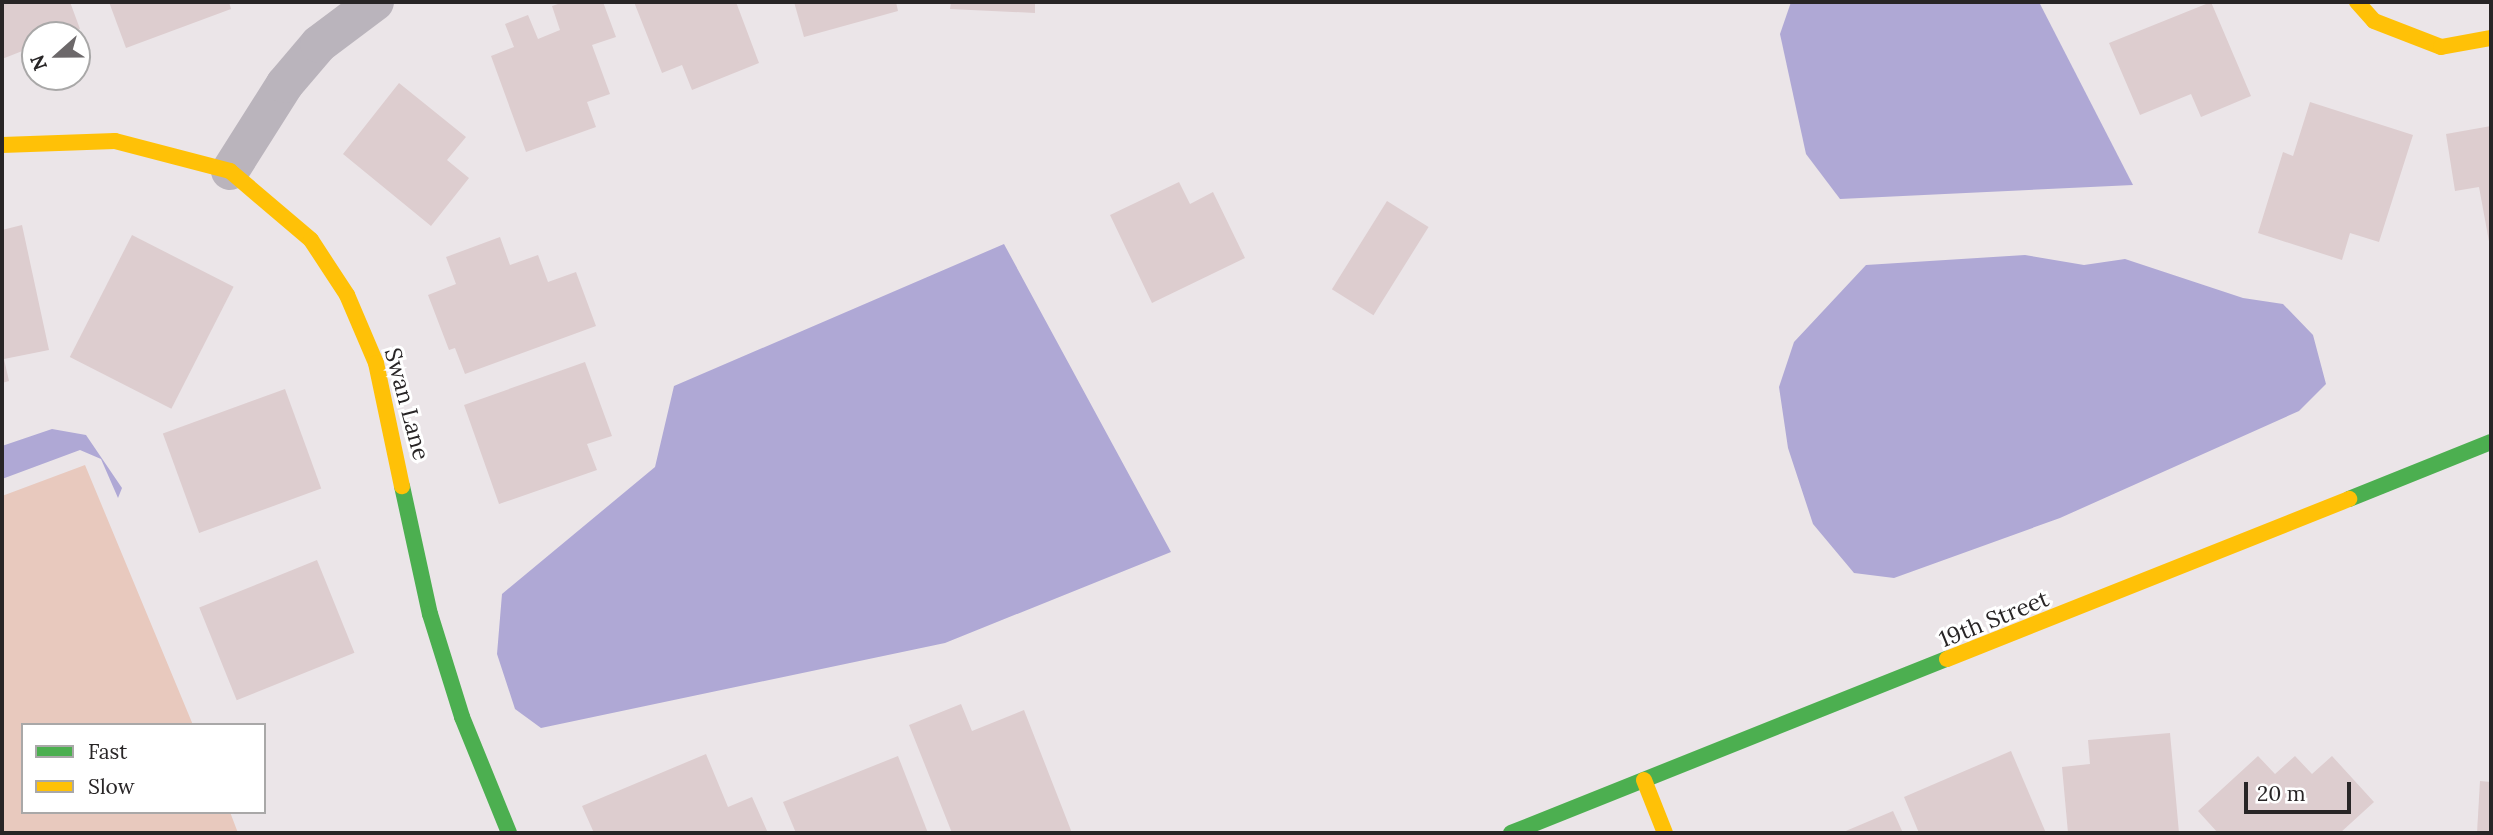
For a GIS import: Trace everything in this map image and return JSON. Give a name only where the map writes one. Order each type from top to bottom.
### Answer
[{"type":"street","points":[[230,171],[285,84],[319,44],[375,2]]},
{"type":"street","points":[[2357,2],[2374,21],[2441,47],[2491,38]]},
{"type":"street","name":"Swan Lane","points":[[2,145],[115,141],[230,171],[311,240],[347,295],[376,363],[430,614],[462,717],[509,833]]},
{"type":"street","name":"19th Street","points":[[1511,833],[2491,442]]},
{"type":"street","points":[[1644,780],[1665,833]]},
{"type":"shaded area","points":[[1791,2],[2039,2],[2133,185],[1840,199],[1806,154],[1780,34]]},
{"type":"shaded area","points":[[1004,244],[1171,552],[945,643],[541,728],[515,709],[497,654],[502,594],[655,467],[674,386]]},
{"type":"shaded area","points":[[2025,255],[2084,265],[2125,259],[2243,298],[2283,304],[2313,335],[2326,384],[2299,411],[2060,518],[1894,578],[1854,573],[1813,524],[1788,448],[1779,387],[1794,342],[1866,265]]},
{"type":"shaded area","points":[[52,429],[86,435],[122,488],[118,498],[101,459],[80,450],[2,479],[2,446]]},
{"type":"shaded area","points":[[85,465],[192,723],[21,723],[21,814],[231,814],[238,833],[2,833],[2,496]]},
{"type":"building","points":[[2,2],[70,2],[77,21],[21,21],[21,52],[2,59]]},
{"type":"building","points":[[109,2],[229,2],[231,9],[126,48]]},
{"type":"building","points":[[564,2],[603,2],[616,37],[592,45],[610,94],[587,102],[596,127],[526,152],[491,56],[514,47],[505,24],[528,15],[538,39],[560,30],[552,6]]},
{"type":"building","points":[[634,2],[736,2],[759,63],[692,90],[682,65],[662,73]]},
{"type":"building","points":[[794,2],[896,2],[898,11],[804,37]]},
{"type":"building","points":[[951,2],[1035,2],[1035,13],[950,9]]},
{"type":"building","points":[[2211,2],[2251,96],[2201,117],[2191,94],[2140,115],[2109,43]]},
{"type":"building","points":[[399,83],[466,137],[447,160],[469,178],[431,226],[343,154]]},
{"type":"building","points":[[2310,102],[2413,135],[2379,242],[2350,233],[2342,260],[2258,233],[2283,152],[2293,156]]},
{"type":"building","points":[[2491,126],[2490,247],[2479,187],[2455,191],[2446,134]]},
{"type":"building","points":[[1179,182],[1190,204],[1213,192],[1245,258],[1152,303],[1110,215]]},
{"type":"building","points":[[1387,201],[1429,227],[1373,315],[1332,289]]},
{"type":"building","points":[[22,225],[49,350],[4,359],[9,381],[2,383],[2,230]]},
{"type":"building","points":[[132,235],[234,287],[171,409],[70,357]]},
{"type":"building","points":[[500,237],[510,265],[538,255],[548,282],[576,272],[596,326],[465,374],[455,348],[449,350],[428,295],[456,284],[446,257]]},
{"type":"building","points":[[585,362],[612,436],[587,444],[597,470],[499,504],[464,405]]},
{"type":"building","points":[[285,389],[321,489],[199,533],[163,433]]},
{"type":"building","points":[[317,560],[354,653],[237,700],[199,608]]},
{"type":"building","points":[[961,704],[972,731],[1024,710],[1072,833],[952,833],[909,725]]},
{"type":"building","points":[[2170,733],[2179,833],[2068,833],[2062,767],[2090,764],[2088,740]]},
{"type":"building","points":[[2011,751],[2046,833],[1919,833],[1904,797]]},
{"type":"building","points":[[706,754],[728,807],[752,797],[768,833],[594,833],[582,806]]},
{"type":"building","points":[[898,756],[928,833],[796,833],[783,802]]},
{"type":"building","points":[[2258,756],[2275,774],[2295,756],[2312,774],[2332,756],[2374,802],[2340,833],[2218,833],[2198,811]]},
{"type":"building","points":[[2480,781],[2491,782],[2491,833],[2477,833]]},
{"type":"building","points":[[1893,811],[1903,833],[1841,833]]},
{"type":"traffic: fast","points":[[2349,499],[2491,442]]},
{"type":"traffic: fast","points":[[402,486],[430,614],[462,717],[509,833]]},
{"type":"traffic: fast","points":[[1511,833],[1947,659]]},
{"type":"traffic: slow","points":[[2357,2],[2374,21],[2441,47],[2491,38]]},
{"type":"traffic: slow","points":[[2,145],[115,141],[230,171],[311,240],[347,295],[376,363],[402,486]]},
{"type":"traffic: slow","points":[[1947,659],[2349,499]]},
{"type":"traffic: slow","points":[[1644,780],[1665,833]]}]
